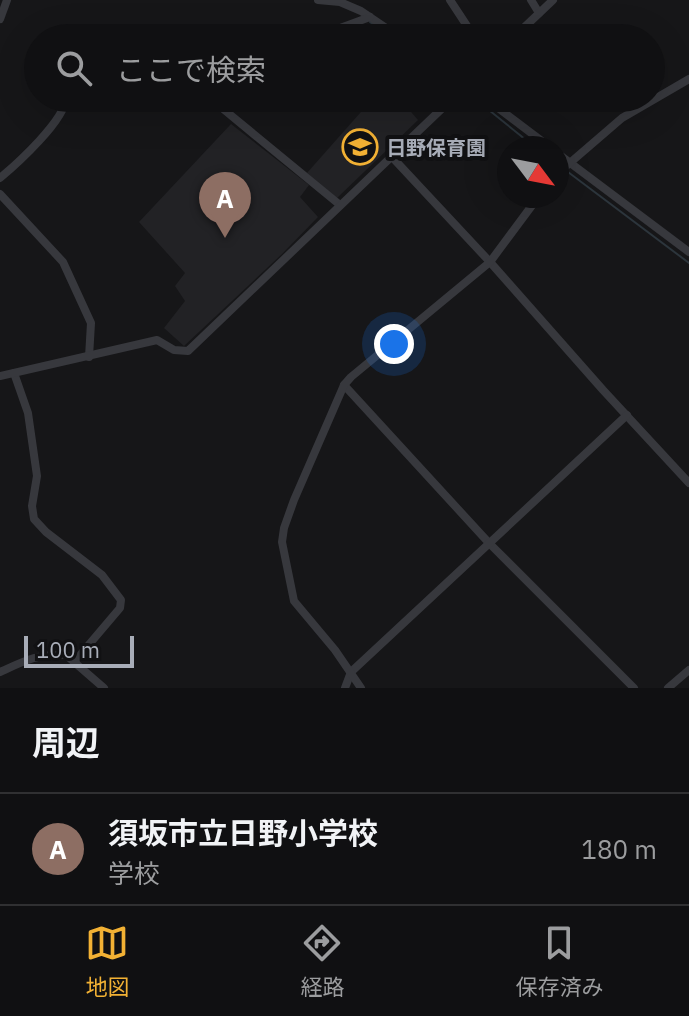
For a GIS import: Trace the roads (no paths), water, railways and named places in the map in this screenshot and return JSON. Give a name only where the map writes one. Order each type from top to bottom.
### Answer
[{"type":"street","points":[[0,19],[7,0]]},
{"type":"street","points":[[318,0],[340,2],[380,24]]},
{"type":"street","points":[[357,0],[361,11]]},
{"type":"street","points":[[450,0],[466,24]]},
{"type":"street","points":[[531,0],[539,13]]},
{"type":"street","points":[[528,24],[553,0]]},
{"type":"street","points":[[351,24],[370,17]]},
{"type":"street","points":[[665,93],[689,79]]},
{"type":"street","points":[[0,178],[63,112]]},
{"type":"street","points":[[227,112],[340,205]]},
{"type":"street","points":[[0,376],[157,340],[174,350],[188,351],[439,112]]},
{"type":"street","points":[[503,112],[535,136]]},
{"type":"street","points":[[569,164],[632,112]]},
{"type":"street","points":[[392,157],[689,483]]},
{"type":"street","points":[[569,171],[689,252]]},
{"type":"street","points":[[0,194],[63,262],[91,323],[89,357]]},
{"type":"street","points":[[361,688],[294,601],[282,542],[284,528],[344,385],[490,262],[530,208]]},
{"type":"street","points":[[14,373],[28,413],[37,476],[32,506],[34,519],[46,532],[102,575],[121,600],[120,608],[75,661]]},
{"type":"street","points":[[344,385],[489,543],[634,688]]},
{"type":"street","points":[[345,688],[351,672],[627,415]]},
{"type":"street","points":[[0,672],[44,654],[66,655],[104,688]]},
{"type":"street","points":[[668,688],[689,670]]},
{"type":"waterway","points":[[491,112],[521,136]]},
{"type":"waterway","points":[[569,173],[689,263]]},
{"type":"place","name":"日野保育園","points":[[360,147]]},
{"type":"place","name":"須坂市立日野小学校","points":[[225,238]]}]
